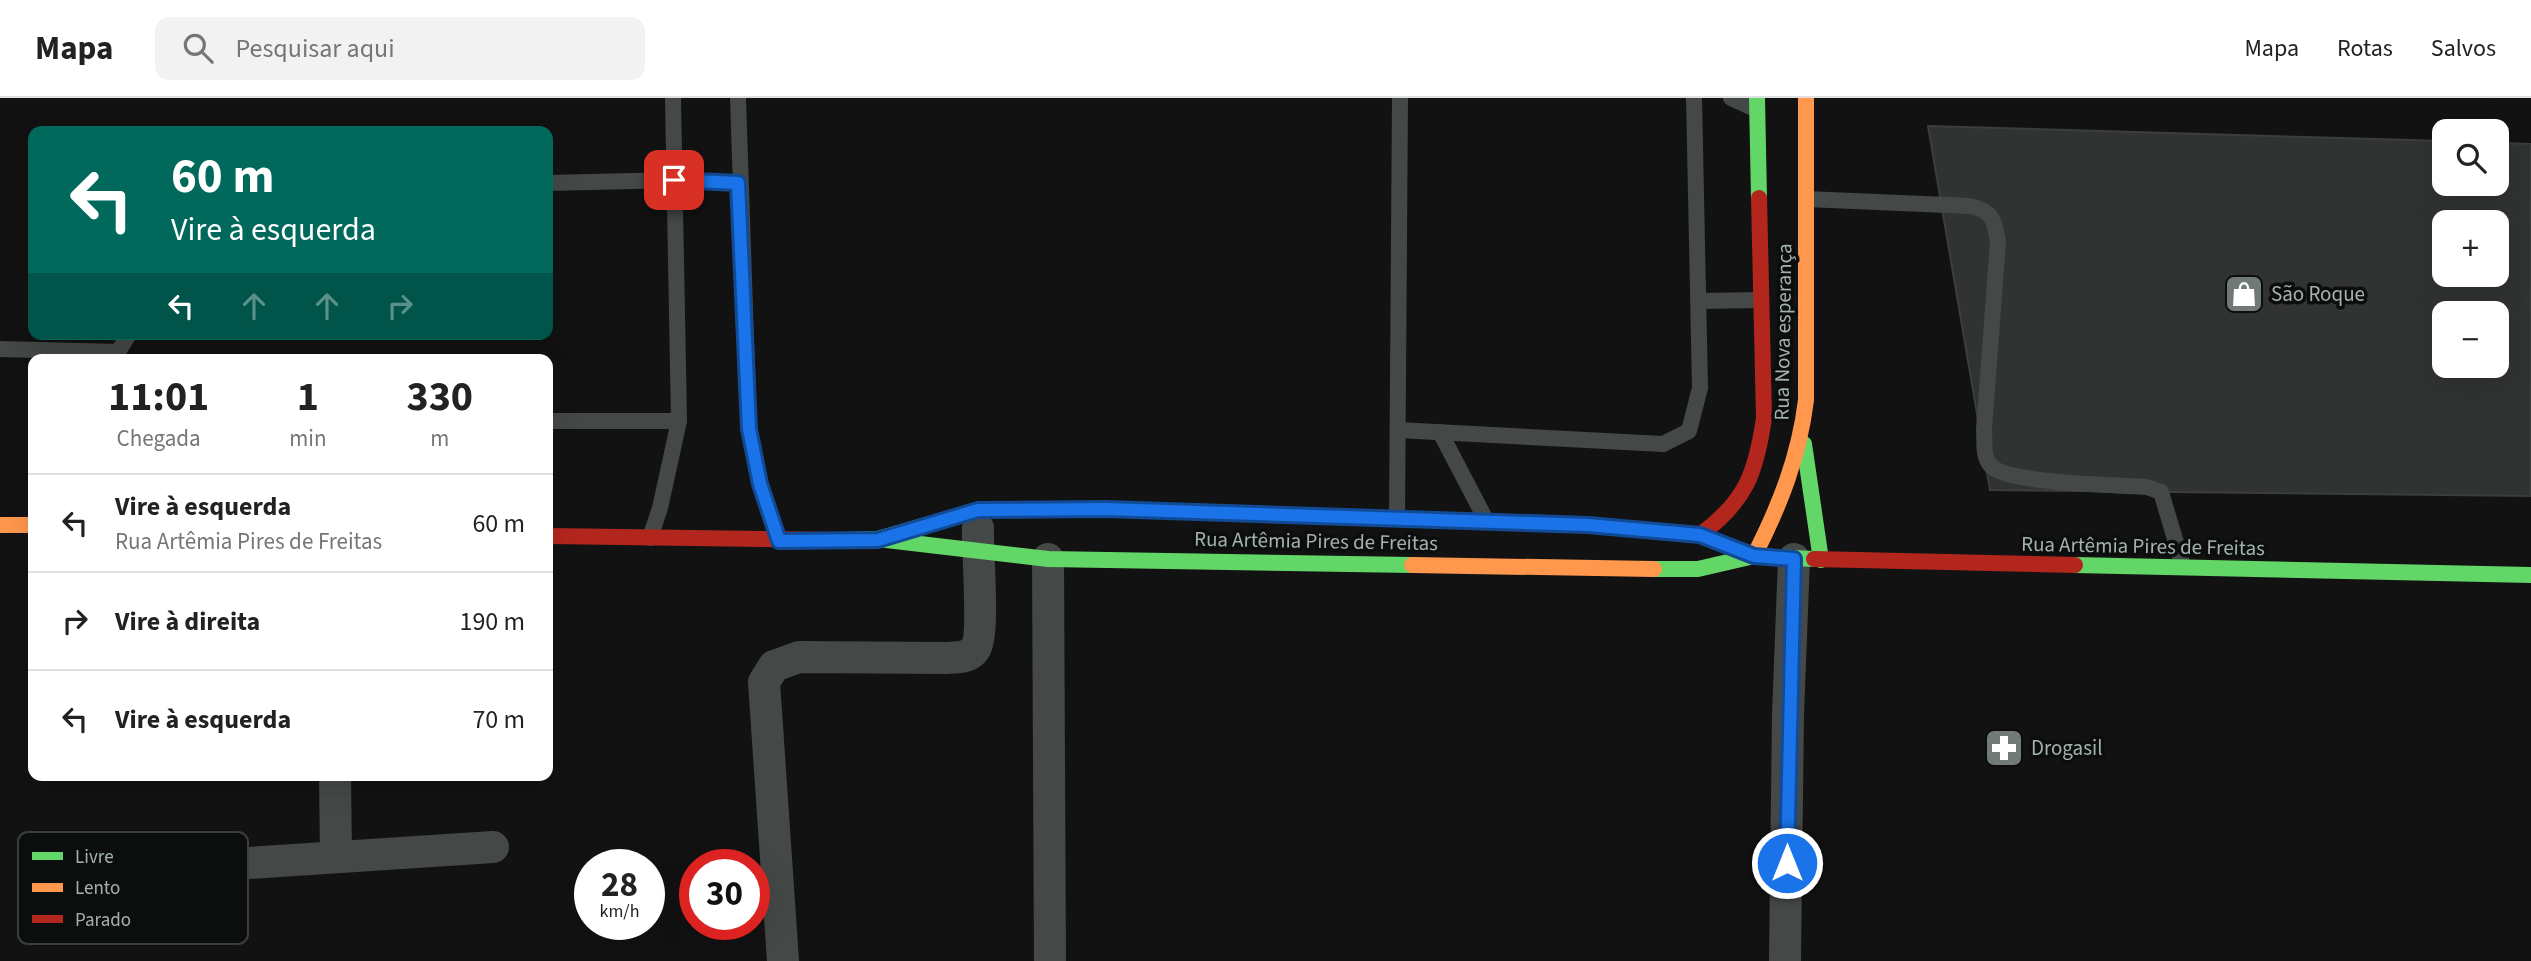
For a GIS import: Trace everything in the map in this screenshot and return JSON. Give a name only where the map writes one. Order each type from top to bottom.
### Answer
[{"type":"street","name":"Rua Nova esperança","points":[[1754,556],[1795,469],[1803,433],[1806,400],[1806,98]]},
{"type":"street","name":"Rua Nova esperança","points":[[1700,535],[1724,519],[1740,502],[1753,480],[1764,418],[1757,104]]},
{"type":"street","points":[[1786,961],[1788,713],[1808,559],[1803,433]]},
{"type":"street","name":"Rua Artêmia Pires de Freitas","points":[[878,540],[978,510],[1106,509],[1486,520],[1700,535],[1754,556]]},
{"type":"street","points":[[783,961],[764,682],[775,666],[799,657],[965,656],[978,643],[978,510]]},
{"type":"street","points":[[0,524],[28,525]]},
{"type":"street","name":"Rua Artêmia Pires de Freitas","points":[[553,536],[779,541],[878,540],[1048,559],[1698,569],[1754,556],[2531,575]]},
{"type":"street","points":[[1048,559],[1051,961]]},
{"type":"street","points":[[335,781],[336,858]]},
{"type":"street","points":[[248,863],[493,847]]},
{"type":"lane","points":[[650,538],[660,508],[678,421],[673,98]]},
{"type":"lane","points":[[737,98],[749,429],[760,484],[779,541]]},
{"type":"lane","points":[[1396,517],[1400,98]]},
{"type":"lane","points":[[1398,429],[1663,444],[1689,431],[1700,388],[1693,98]]},
{"type":"lane","points":[[1731,98],[1757,104]]},
{"type":"lane","points":[[553,183],[674,180],[738,183]]},
{"type":"lane","points":[[1806,199],[1970,206],[1983,209],[1995,220],[1998,242],[1984,429],[1985,454],[1990,465],[2013,477],[2147,487],[2161,492],[2183,567]]},
{"type":"lane","points":[[1700,301],[1760,300]]},
{"type":"lane","points":[[0,349],[118,352],[125,340]]},
{"type":"lane","points":[[553,421],[678,421]]},
{"type":"lane","points":[[1440,432],[1486,520]]},
{"type":"building","name":"São Roque","points":[[1928,126],[2432,141],[2432,196],[2509,196],[2509,143],[2531,144],[2531,496],[1990,490]]},
{"type":"traffic: fast","points":[[1757,98],[1759,198]]},
{"type":"traffic: fast","points":[[1804,444],[1821,560]]},
{"type":"traffic: fast","points":[[878,539],[978,510],[1106,509],[1588,525],[1700,535],[1754,556],[1814,559]]},
{"type":"traffic: fast","points":[[842,540],[878,539],[1048,559],[1412,565]]},
{"type":"traffic: fast","points":[[1654,569],[1698,569],[1754,556]]},
{"type":"traffic: fast","points":[[2075,565],[2531,575]]},
{"type":"traffic: slow","points":[[1754,556],[1787,480],[1799,441],[1806,400],[1806,98]]},
{"type":"traffic: slow","points":[[0,525],[28,525]]},
{"type":"traffic: slow","points":[[1412,565],[1654,569]]},
{"type":"traffic: jam","points":[[1700,535],[1738,498],[1752,470],[1761,437],[1764,418],[1759,198]]},
{"type":"traffic: jam","points":[[553,536],[842,540]]},
{"type":"traffic: jam","points":[[1814,559],[2075,565]]},
{"type":"place","name":"São Roque","points":[[2244,294]]},
{"type":"place","name":"Drogasil","points":[[2004,748]]},
{"type":"route","points":[[674,180],[738,183],[749,429],[760,484],[779,541],[878,540],[978,510],[1106,509],[1588,525],[1700,535],[1754,556],[1794,559],[1788,713],[1787,863]]}]
